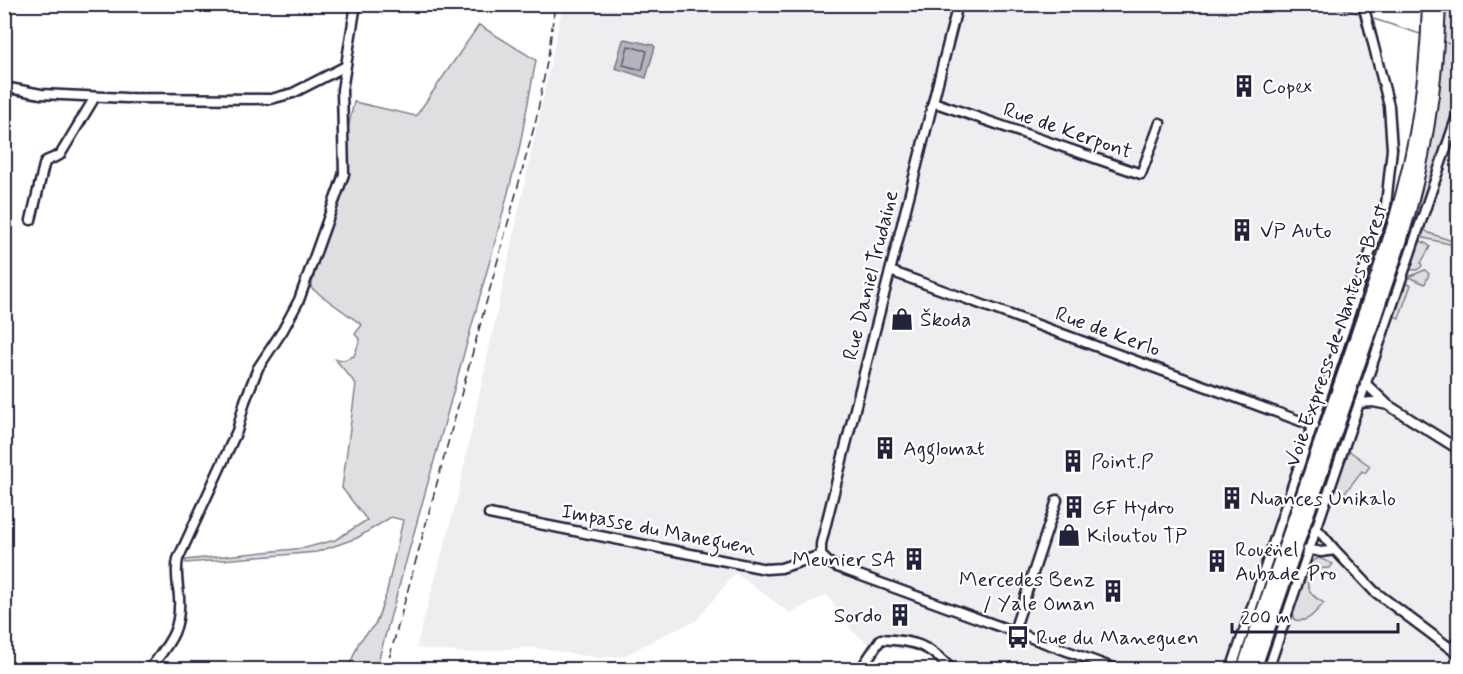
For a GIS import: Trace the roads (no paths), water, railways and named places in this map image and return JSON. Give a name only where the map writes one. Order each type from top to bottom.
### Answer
[{"type":"highway","name":"Voie Express de Nantes à Brest","points":[[1244,669],[1404,193],[1423,100],[1429,4]]},
{"type":"highway","name":"Voie Express de Nantes à Brest","points":[[1254,669],[1400,242],[1416,187],[1430,125],[1439,4]]},
{"type":"street","points":[[149,669],[176,633],[179,598],[176,568],[178,559],[237,431],[245,401],[258,368],[299,300],[344,174],[342,90],[356,4]]},
{"type":"street","name":"Rue Daniel Trudaine","points":[[821,555],[821,544],[958,4]]},
{"type":"street","points":[[1231,669],[1386,205],[1392,149],[1389,106],[1369,25],[1367,7]]},
{"type":"street","points":[[4,87],[41,94],[95,97],[271,99],[293,93],[345,67]]},
{"type":"street","points":[[31,220],[46,161],[60,155],[95,97]]},
{"type":"street","name":"Rue de Kerpont","points":[[933,102],[1141,174],[1160,123]]},
{"type":"street","points":[[1268,669],[1458,113]]},
{"type":"street","name":"Rue de Kerlo","points":[[890,271],[1314,426]]},
{"type":"street","points":[[1365,383],[1388,405],[1458,449]]},
{"type":"street","points":[[1359,403],[1373,402],[1388,405]]},
{"type":"street","points":[[1014,631],[1057,500]]},
{"type":"street","name":"Impasse du Maneguen","points":[[489,514],[766,569],[781,568],[821,555]]},
{"type":"street","points":[[1315,529],[1374,591],[1455,652],[1458,640]]},
{"type":"street","points":[[1308,549],[1321,552],[1335,550]]},
{"type":"street","points":[[821,555],[837,567],[1119,669]]},
{"type":"street","points":[[860,669],[881,639],[921,645],[936,653],[952,669]]},
{"type":"water","points":[[625,39],[655,47],[646,78],[615,68]]},
{"type":"waterway","points":[[1327,4],[1357,13]]},
{"type":"waterway","points":[[1374,19],[1420,34]]},
{"type":"waterway","points":[[1447,43],[1458,47]]},
{"type":"railway","points":[[386,670],[536,120],[555,4]]},
{"type":"place","name":"Copex","points":[[1244,86]]},
{"type":"place","name":"VP Auto","points":[[1242,230]]},
{"type":"place","name":"Škoda","points":[[902,319]]},
{"type":"place","name":"Agglomat","points":[[885,448]]},
{"type":"place","name":"Point.P","points":[[1073,461]]},
{"type":"place","name":"Nuances Unikalo","points":[[1232,498]]},
{"type":"place","name":"GF Hydro","points":[[1074,507]]},
{"type":"place","name":"Kiloutou TP","points":[[1069,535]]},
{"type":"place","name":"Meunier SA","points":[[914,559]]},
{"type":"place","name":"Rouënel Aubade Pro","points":[[1217,561]]},
{"type":"place","name":"Mercedes Benz / Yale Oman","points":[[1113,591]]},
{"type":"place","name":"Sordo","points":[[900,615]]},
{"type":"place","name":"Rue du Maneguen","points":[[1018,637]]}]
